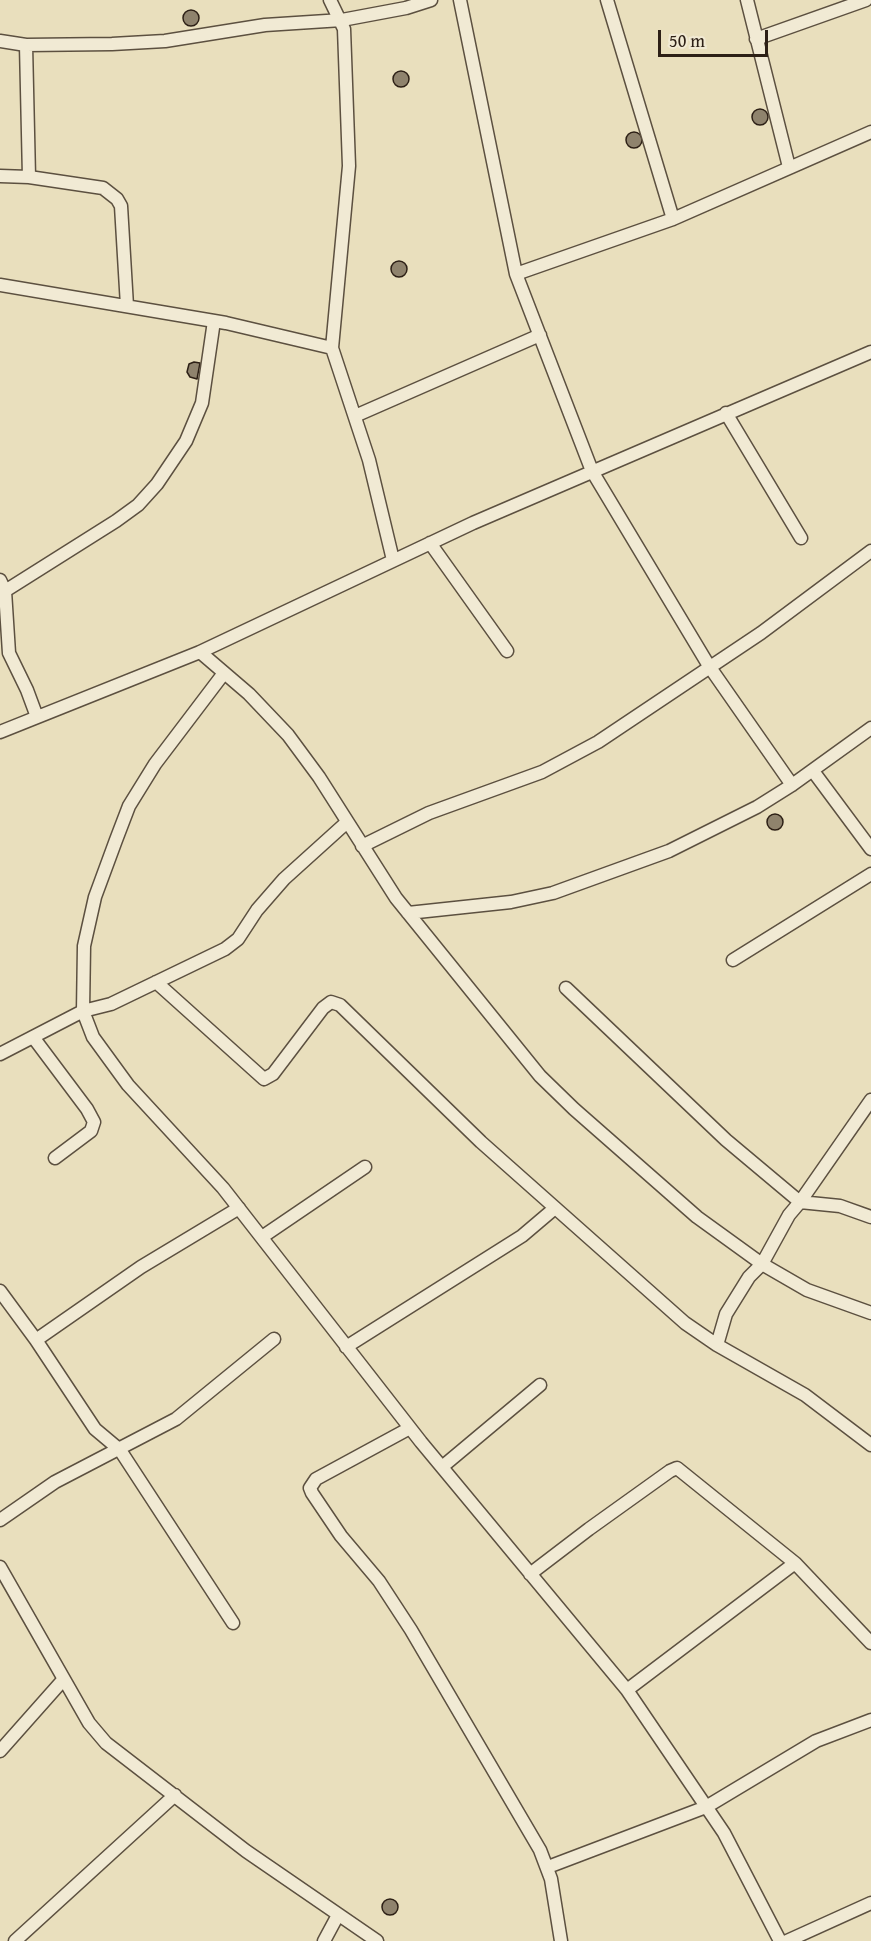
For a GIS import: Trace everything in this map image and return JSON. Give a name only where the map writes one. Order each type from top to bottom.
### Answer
[{"type":"street","points":[[330,0],[342,20],[349,166],[332,348],[369,460],[393,560]]},
{"type":"street","points":[[0,41],[26,45],[165,41],[266,25],[342,20],[406,8],[431,0]]},
{"type":"street","points":[[460,0],[516,274],[592,471],[709,666],[792,785]]},
{"type":"street","points":[[607,0],[673,219]]},
{"type":"street","points":[[747,0],[789,167]]},
{"type":"street","points":[[756,39],[866,0]]},
{"type":"street","points":[[26,45],[29,177]]},
{"type":"street","points":[[516,274],[673,219],[871,132]]},
{"type":"street","points":[[0,176],[29,177],[102,188],[117,199],[121,206],[127,306]]},
{"type":"street","points":[[0,285],[214,321],[332,348]]},
{"type":"street","points":[[37,717],[9,653],[3,585],[116,521],[138,505],[157,484],[186,441],[202,403],[214,321]]},
{"type":"street","points":[[355,416],[540,335]]},
{"type":"street","points":[[0,732],[200,652],[430,543],[871,352]]},
{"type":"street","points":[[726,413],[801,538]]},
{"type":"street","points":[[430,543],[507,651]]},
{"type":"street","points":[[362,846],[429,813],[542,772],[598,742],[761,633],[871,551]]},
{"type":"street","points":[[200,652],[288,735],[319,777],[346,823],[408,913],[540,1076],[688,1209],[762,1264],[807,1290],[871,1313]]},
{"type":"street","points":[[224,673],[155,764],[129,806],[95,897],[84,946],[83,1011],[93,1037],[105,1057],[239,1208],[410,1428],[627,1690],[724,1833],[780,1941]]},
{"type":"street","points":[[408,913],[511,902],[553,893],[669,851],[757,807],[813,771],[871,728]]},
{"type":"street","points":[[813,771],[871,849]]},
{"type":"street","points":[[0,1054],[83,1011],[111,1004],[225,949],[238,939],[257,910],[284,879],[346,823]]},
{"type":"street","points":[[733,960],[871,874]]},
{"type":"street","points":[[156,982],[264,1078],[273,1074],[323,1008],[330,1002],[340,1005],[481,1142],[685,1323],[717,1345],[805,1395],[871,1444]]},
{"type":"street","points":[[566,988],[726,1140],[800,1202],[840,1206],[871,1217]]},
{"type":"street","points":[[33,1037],[87,1108],[94,1122],[91,1131],[55,1158]]},
{"type":"street","points":[[717,1345],[726,1314],[749,1277],[762,1264],[789,1215],[871,1100]]},
{"type":"street","points":[[262,1237],[365,1167]]},
{"type":"street","points":[[36,1340],[141,1267],[239,1208]]},
{"type":"street","points":[[346,1347],[522,1236],[555,1208]]},
{"type":"street","points":[[0,1291],[36,1340],[95,1429],[120,1450],[233,1623]]},
{"type":"street","points":[[0,1520],[56,1482],[176,1419],[274,1340]]},
{"type":"street","points":[[442,1467],[540,1385]]},
{"type":"street","points":[[410,1428],[316,1479],[310,1488],[341,1536],[379,1581],[411,1630],[476,1738],[548,1867],[561,1941]]},
{"type":"street","points":[[530,1574],[589,1529],[677,1468],[795,1563],[871,1643]]},
{"type":"street","points":[[627,1690],[795,1563]]},
{"type":"street","points":[[0,1568],[89,1723],[106,1743],[246,1851],[377,1941]]},
{"type":"street","points":[[0,1751],[63,1680]]},
{"type":"street","points":[[548,1867],[706,1807],[816,1741],[871,1720]]},
{"type":"street","points":[[15,1941],[175,1795]]},
{"type":"street","points":[[787,1941],[871,1903]]},
{"type":"street","points":[[324,1941],[338,1915]]},
{"type":"building","points":[[188,10],[194,10],[199,18],[197,24],[188,26],[183,21],[183,15]]},
{"type":"building","points":[[398,71],[404,71],[409,79],[407,85],[398,87],[393,82],[393,76]]},
{"type":"building","points":[[757,109],[763,109],[768,117],[766,123],[757,125],[752,120],[752,114]]},
{"type":"building","points":[[634,132],[642,140],[634,148],[626,140]]},
{"type":"building","points":[[396,261],[402,261],[407,269],[405,275],[396,277],[391,272],[391,266]]},
{"type":"building","points":[[200,363],[197,379],[190,377],[187,372],[189,364]]},
{"type":"building","points":[[772,814],[778,814],[783,822],[781,828],[772,830],[767,825],[767,819]]},
{"type":"building","points":[[387,1899],[393,1899],[398,1907],[396,1913],[387,1915],[382,1910],[382,1904]]}]
